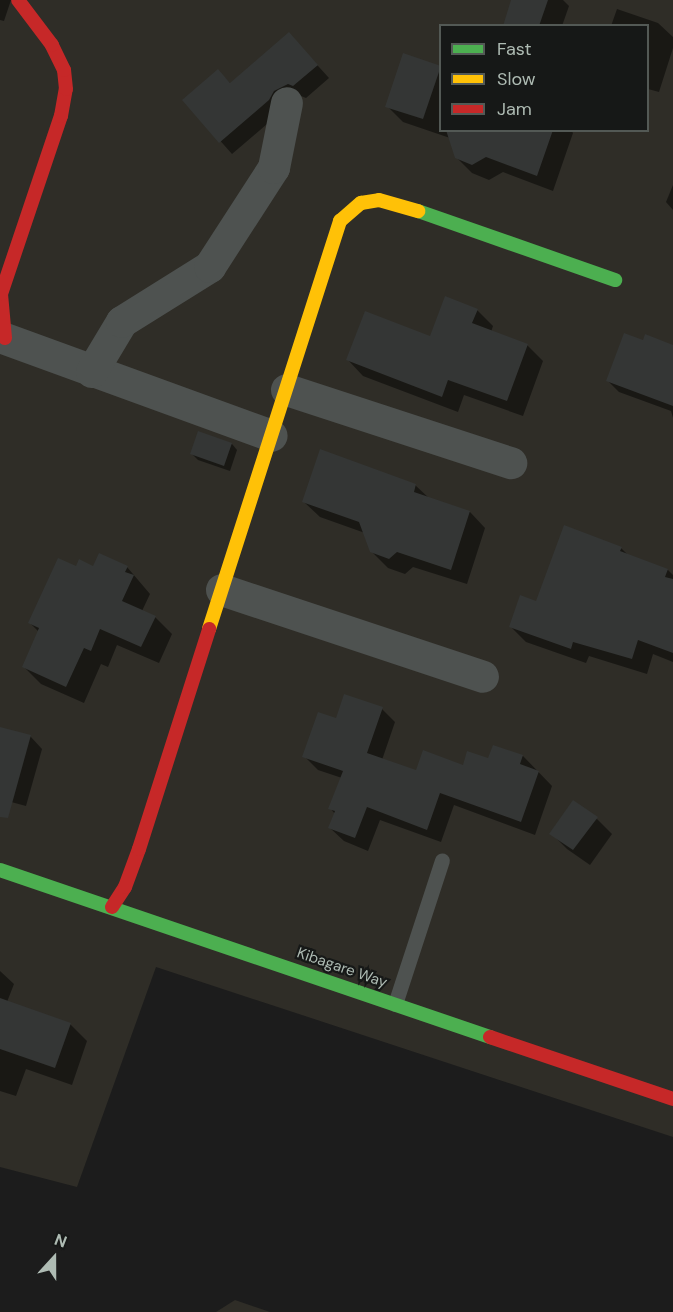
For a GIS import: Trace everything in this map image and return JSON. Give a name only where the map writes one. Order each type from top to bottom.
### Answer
[{"type":"street","points":[[18,0],[52,45],[64,70],[66,89],[61,116],[1,294],[3,338],[272,436]]},
{"type":"street","points":[[92,372],[122,322],[210,267],[274,168],[287,103]]},
{"type":"street","points":[[112,907],[125,887],[139,849],[340,221],[361,203],[379,200],[401,205],[615,280]]},
{"type":"street","points":[[287,390],[511,463]]},
{"type":"street","points":[[222,590],[483,677]]},
{"type":"street","name":"Kibagare Way","points":[[0,870],[673,1099]]},
{"type":"lane","points":[[395,1004],[442,860]]},
{"type":"shaded area","points":[[0,0],[673,0],[673,1137],[156,967],[77,1187],[0,1167]]},
{"type":"shaded area","points":[[235,1300],[270,1312],[216,1312]]},
{"type":"building","points":[[511,0],[548,0],[540,24],[504,24]]},
{"type":"building","points":[[289,32],[318,65],[293,86],[288,84],[274,91],[269,100],[219,143],[182,100],[218,69],[230,83]]},
{"type":"building","points":[[403,53],[439,65],[439,72],[423,119],[385,107]]},
{"type":"building","points":[[447,132],[552,132],[537,176],[486,157],[472,165],[455,158]]},
{"type":"building","points":[[445,296],[478,309],[472,323],[528,344],[507,401],[448,380],[442,397],[346,360],[365,311],[430,336]]},
{"type":"building","points":[[624,333],[643,340],[645,334],[673,345],[673,406],[606,381]]},
{"type":"building","points":[[198,431],[232,443],[224,466],[190,454]]},
{"type":"building","points":[[320,449],[416,484],[414,492],[470,511],[451,570],[397,552],[389,559],[370,552],[359,522],[302,502]]},
{"type":"building","points":[[564,525],[622,547],[620,551],[668,569],[665,577],[673,579],[673,653],[638,640],[632,659],[573,642],[571,649],[509,627],[520,595],[536,601]]},
{"type":"building","points":[[99,553],[128,566],[125,572],[134,575],[122,601],[156,616],[141,647],[100,629],[91,651],[84,648],[66,687],[22,667],[39,628],[28,623],[58,558],[76,566],[79,559],[93,566]]},
{"type":"building","points":[[344,694],[383,707],[367,753],[416,770],[423,750],[463,765],[467,751],[488,758],[493,745],[523,755],[520,764],[539,771],[521,822],[440,793],[427,830],[367,807],[355,838],[328,828],[335,811],[328,809],[343,771],[302,757],[318,712],[336,718]]},
{"type":"building","points":[[0,727],[31,735],[8,818],[0,817]]},
{"type":"building","points":[[573,800],[598,817],[573,850],[549,834]]},
{"type":"building","points":[[0,998],[71,1023],[55,1068],[0,1049]]},
{"type":"traffic: fast","points":[[418,211],[615,280]]},
{"type":"traffic: fast","points":[[0,870],[490,1037]]},
{"type":"traffic: slow","points":[[209,629],[340,221],[361,203],[379,200],[418,211]]},
{"type":"traffic: jam","points":[[5,338],[1,294],[61,116],[66,89],[64,70],[52,45],[18,0]]},
{"type":"traffic: jam","points":[[112,907],[125,887],[139,849],[209,629]]},
{"type":"traffic: jam","points":[[490,1037],[673,1099]]}]
